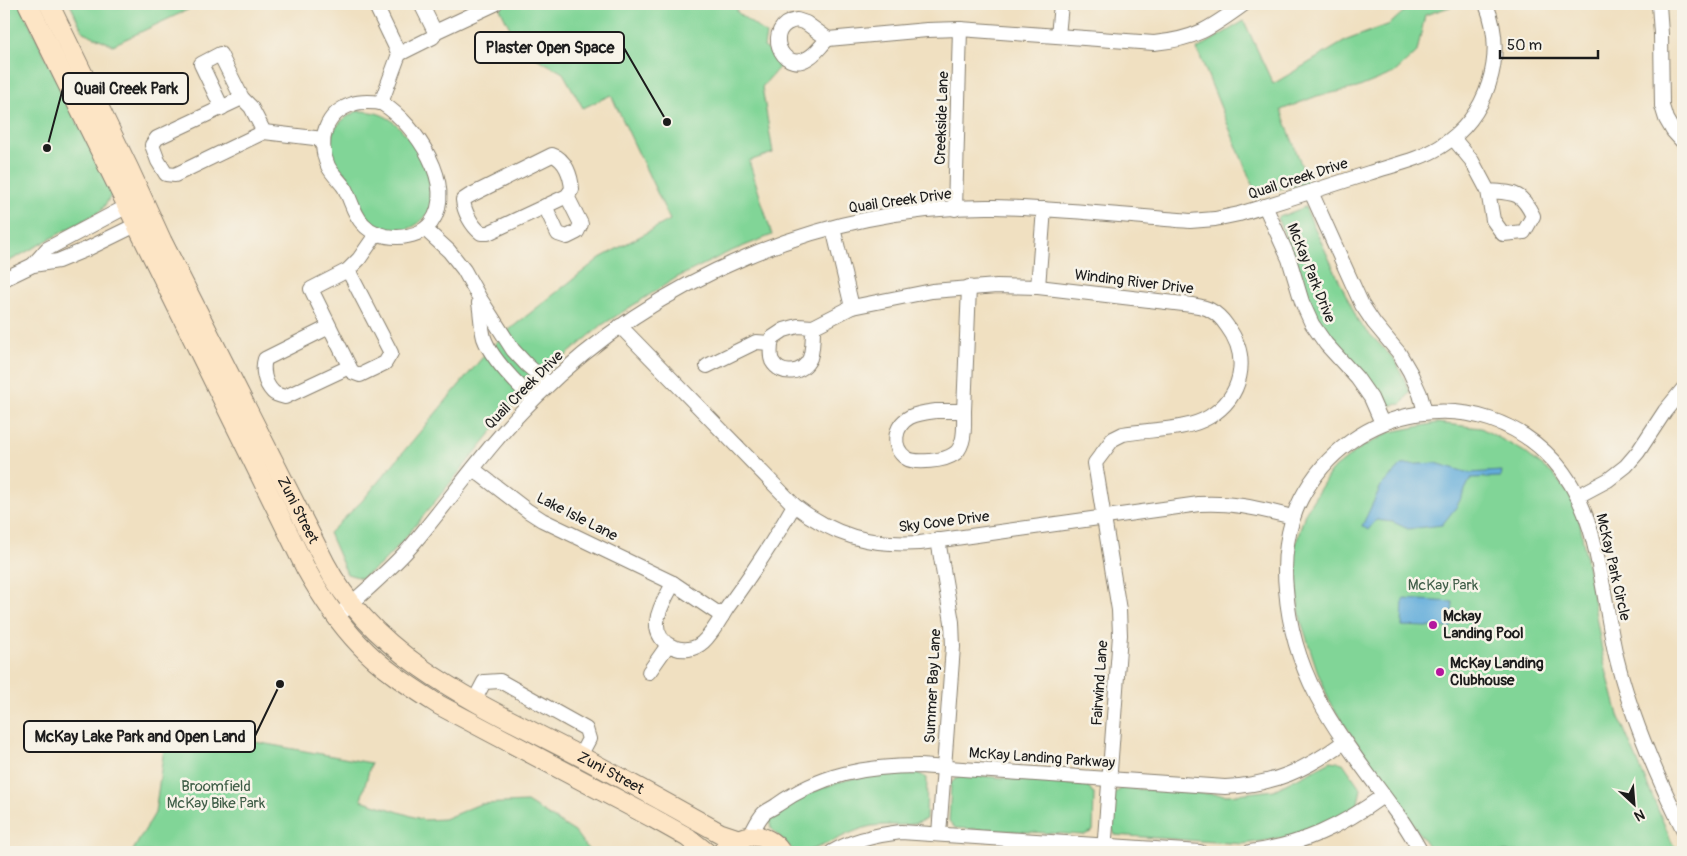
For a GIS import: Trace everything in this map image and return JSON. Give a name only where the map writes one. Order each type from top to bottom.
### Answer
[{"type":"main road","name":"Zuni Street","points":[[28,4],[135,202]]},
{"type":"main road","name":"Zuni Street","points":[[49,4],[135,202],[306,569],[337,617],[360,645],[388,670],[439,705],[653,818],[687,837],[706,852]]},
{"type":"main road","name":"Zuni Street","points":[[144,221],[172,262],[325,563],[352,603],[370,625],[403,656],[474,701],[580,756],[720,833],[744,837],[761,837],[771,842],[781,852]]},
{"type":"main road","points":[[722,852],[729,844],[744,837]]},
{"type":"street","points":[[375,4],[399,54]]},
{"type":"street","points":[[421,4],[435,32]]},
{"type":"street","points":[[381,103],[399,54],[433,37],[435,32],[495,4]]},
{"type":"street","points":[[1058,36],[1061,4]]},
{"type":"street","points":[[828,39],[960,29],[1154,43],[1190,37],[1208,29],[1244,4]]},
{"type":"street","name":"Quail Creek Drive","points":[[337,617],[384,575],[412,546],[502,433],[549,384],[620,326],[664,298],[704,276],[788,241],[833,228],[910,213],[955,208],[993,207],[1044,209],[1190,221],[1215,219],[1239,214],[1311,192],[1424,155],[1453,138],[1479,108],[1487,91],[1493,72],[1495,52],[1494,32],[1486,4]]},
{"type":"street","points":[[1659,4],[1662,106],[1666,119],[1673,131],[1683,142]]},
{"type":"street","name":"Creekside Lane","points":[[955,208],[960,29]]},
{"type":"street","points":[[222,108],[201,64],[220,54],[242,98],[251,107],[264,132]]},
{"type":"street","points":[[242,98],[157,138],[152,146],[166,174],[175,175],[264,132],[324,139]]},
{"type":"street","points":[[381,103],[408,125],[420,140],[433,165],[441,194],[436,215],[426,230],[409,236],[395,237],[377,233],[363,225],[357,217],[345,189],[329,167],[323,145],[325,127],[341,111],[353,104],[381,103]]},
{"type":"street","points":[[1453,138],[1472,161],[1488,190]]},
{"type":"street","points":[[552,155],[562,160],[572,180],[572,189],[567,196],[488,233],[481,233],[475,229],[464,207],[464,200],[469,196],[552,155]]},
{"type":"street","points":[[1311,192],[1362,305],[1399,354],[1410,372],[1420,394],[1425,412]]},
{"type":"street","points":[[545,206],[558,234],[567,238],[577,232],[580,224],[567,196]]},
{"type":"street","points":[[32,265],[47,249],[135,202]]},
{"type":"street","name":"McKay Park Drive","points":[[1265,206],[1289,259],[1302,302],[1312,324],[1326,344],[1357,378],[1370,398],[1382,423]]},
{"type":"street","points":[[1038,287],[1044,209]]},
{"type":"street","points":[[4,279],[32,265],[58,262],[144,221]]},
{"type":"street","points":[[833,228],[852,306]]},
{"type":"street","points":[[426,230],[449,252],[464,270],[479,297],[514,350],[527,365],[549,384]]},
{"type":"street","points":[[348,270],[391,353],[385,362],[360,375],[352,372],[349,367],[311,289],[348,270],[359,259],[377,233]]},
{"type":"street","points":[[964,411],[936,411],[910,417],[897,430],[896,440],[899,451],[908,459],[922,462],[944,459],[956,454],[963,441],[969,287]]},
{"type":"street","name":"Winding River Drive","points":[[771,344],[772,338],[784,330],[798,326],[813,327],[852,306],[932,291],[969,287],[1038,287],[1192,305],[1210,309],[1235,336],[1241,371],[1234,391],[1223,408],[1196,424],[1123,434],[1113,439],[1094,463],[1102,517]]},
{"type":"street","points":[[479,297],[484,337],[488,347],[507,372],[534,399]]},
{"type":"street","name":"Sky Cove Drive","points":[[620,326],[794,505],[812,519],[852,537],[876,543],[898,544],[1199,504],[1222,503],[1244,505],[1293,517]]},
{"type":"street","points":[[329,327],[265,359],[262,367],[265,377],[273,392],[285,397],[349,367]]},
{"type":"street","points":[[707,366],[756,342],[771,344],[772,361],[780,369],[794,372],[804,368],[810,358],[813,327]]},
{"type":"street","points":[[1578,496],[1608,480],[1626,466],[1683,390]]},
{"type":"street","name":"McKay Park Circle","points":[[1421,852],[1396,812],[1344,742],[1318,701],[1297,651],[1290,623],[1285,562],[1287,540],[1293,517],[1300,500],[1313,478],[1326,462],[1342,447],[1362,433],[1382,423],[1425,412],[1453,412],[1495,421],[1518,432],[1538,446],[1567,478],[1578,496],[1592,536],[1616,655],[1628,701],[1655,771],[1683,829]]},
{"type":"street","name":"Lake Isle Lane","points":[[473,469],[542,520],[674,583],[722,616]]},
{"type":"street","points":[[674,583],[658,615],[656,624],[658,634],[668,645],[677,649],[696,648],[706,639],[722,616],[794,505]]},
{"type":"street","name":"Fairwind Lane","points":[[1102,517],[1119,610],[1120,634],[1104,849]]},
{"type":"street","name":"Summer Bay Lane","points":[[938,540],[952,622],[953,647],[939,834]]},
{"type":"street","points":[[649,672],[668,645]]},
{"type":"street","points":[[474,701],[484,682],[500,681],[586,729],[589,739],[580,756]]},
{"type":"street","name":"McKay Landing Parkway","points":[[744,837],[764,813],[794,794],[833,776],[860,770],[887,766],[944,768],[1225,787],[1246,786],[1290,774],[1312,764],[1344,742]]},
{"type":"street","points":[[1250,852],[1295,843],[1319,835],[1345,822],[1383,796]]},
{"type":"street","points":[[832,852],[858,840],[900,832],[1104,849],[1200,852]]},
{"type":"green space","points":[[4,4],[20,4],[112,194],[101,211],[4,264]]},
{"type":"green space","points":[[70,4],[200,4],[113,45],[83,32]]},
{"type":"green space","points":[[498,4],[737,4],[737,12],[766,34],[764,47],[781,65],[762,87],[773,153],[749,161],[772,235],[729,252],[676,278],[602,325],[550,369],[518,400],[402,542],[380,565],[361,578],[347,574],[329,533],[362,501],[487,352],[510,329],[600,258],[670,220],[611,95],[583,108],[563,73],[520,49]]},
{"type":"green space","points":[[1412,4],[1459,4],[1425,15],[1417,52],[1394,73],[1357,88],[1317,96],[1281,110],[1308,183],[1256,194],[1197,49],[1244,21],[1273,84],[1347,40],[1390,24]]},
{"type":"green space","points":[[358,111],[375,113],[391,120],[409,138],[425,164],[430,178],[431,205],[426,216],[412,227],[395,231],[378,226],[371,221],[365,213],[348,176],[334,161],[330,150],[330,142],[335,129],[351,114]]},
{"type":"green space","points":[[1305,207],[1359,323],[1396,361],[1410,392],[1402,404],[1382,406],[1367,379],[1328,342],[1309,308],[1303,276],[1277,218]]},
{"type":"green space","name":"McKay Park","points":[[1437,423],[1481,428],[1523,451],[1554,475],[1568,493],[1578,512],[1604,662],[1618,715],[1672,843],[1680,852],[1432,852],[1331,705],[1301,621],[1295,580],[1294,550],[1305,513],[1331,471],[1359,449],[1390,432]]},
{"type":"green space","name":"Broomfield McKay Bike Park","points":[[167,726],[371,763],[361,800],[424,820],[444,819],[480,804],[527,802],[575,832],[590,852],[132,852],[155,813]]},
{"type":"green space","points":[[1331,761],[1343,763],[1361,789],[1358,803],[1336,820],[1291,837],[1243,844],[1115,835],[1112,828],[1114,794],[1122,788],[1228,795],[1274,790]]},
{"type":"green space","points":[[916,772],[927,778],[926,819],[920,822],[907,825],[872,826],[814,849],[795,852],[771,828],[769,819],[779,811],[800,798],[823,788],[866,776]]},
{"type":"green space","points":[[961,774],[1088,786],[1094,794],[1093,831],[1084,835],[955,828],[949,821],[951,783]]},
{"type":"water","points":[[1436,463],[1469,473],[1502,471],[1501,477],[1471,478],[1457,506],[1442,525],[1408,529],[1393,522],[1376,520],[1368,530],[1362,526],[1381,486],[1401,465]]},
{"type":"water","points":[[1403,599],[1453,602],[1451,628],[1402,626]]},
{"type":"place","name":"Plaster Open Space","points":[[667,122]]},
{"type":"place","name":"Quail Creek Park","points":[[47,148]]},
{"type":"place","name":"Mckay Landing Pool","points":[[1433,625]]},
{"type":"place","name":"McKay Landing Clubhouse","points":[[1440,672]]},
{"type":"place","name":"McKay Lake Park and Open Land","points":[[280,684]]}]
